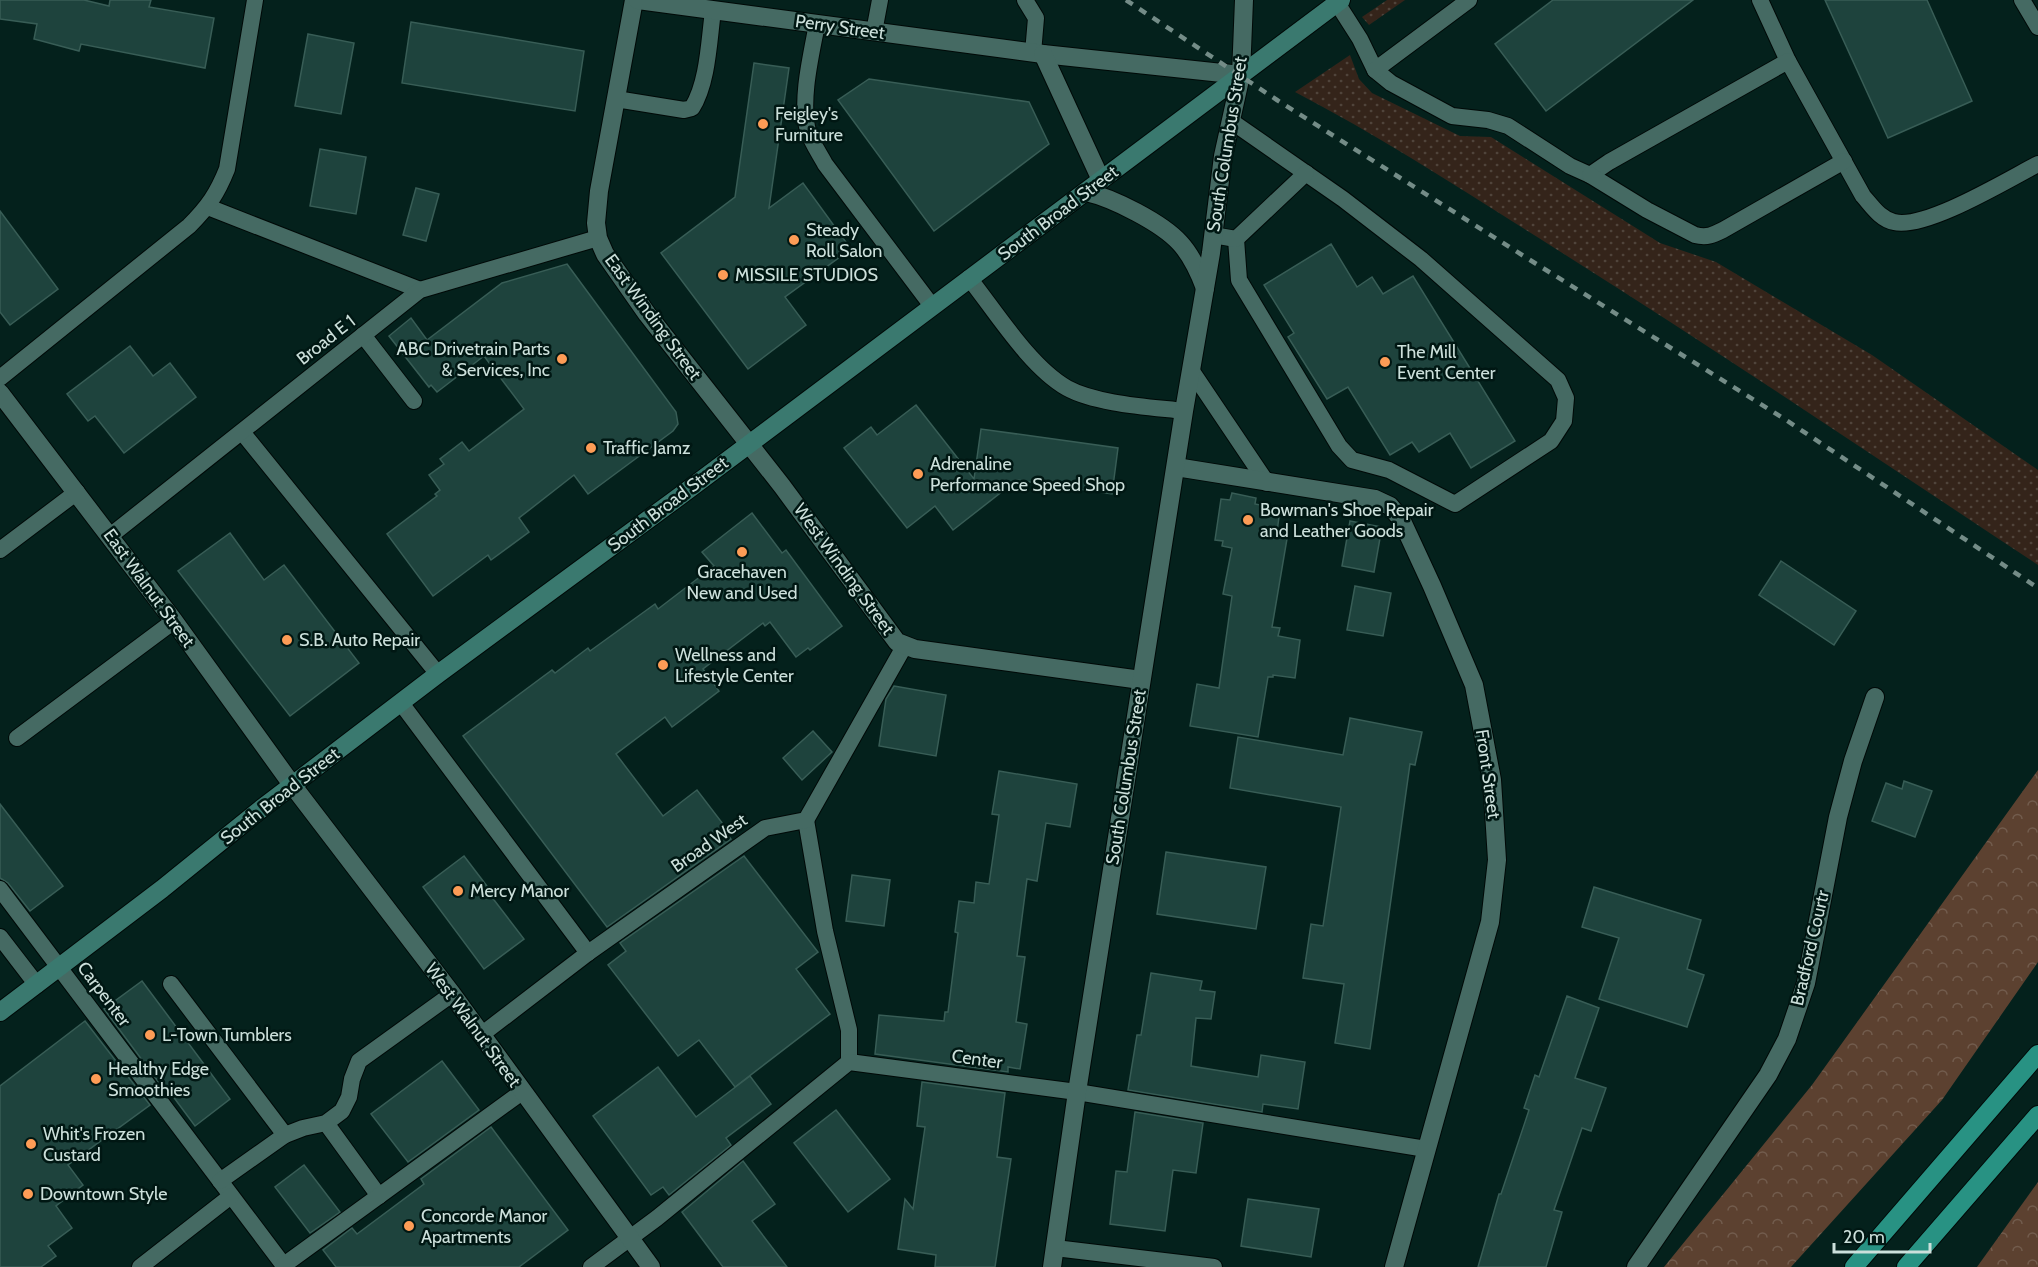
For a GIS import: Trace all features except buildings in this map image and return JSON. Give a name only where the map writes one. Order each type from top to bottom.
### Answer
[{"type":"highway","points":[[1854,1267],[2038,1054]]},
{"type":"highway","points":[[1906,1267],[2038,1115]]},
{"type":"main road","name":"South Broad Street","points":[[0,1012],[438,674],[680,496],[1339,1]]},
{"type":"street","name":"Perry Street","points":[[636,0],[1038,54],[1240,75]]},
{"type":"street","name":"East Winding Street","points":[[636,0],[597,209],[598,238],[605,254],[629,290],[748,443]]},
{"type":"street","name":"South Columbus Street","points":[[1052,1267],[1141,680],[1205,288],[1223,156],[1240,75],[1244,0]]},
{"type":"street","points":[[1038,54],[1101,180]]},
{"type":"street","name":"South Columbus Street","points":[[1086,192],[1102,196],[1156,224],[1172,236],[1195,264],[1205,288]]},
{"type":"street","name":"East Walnut Street","points":[[0,393],[174,621],[293,786]]},
{"type":"street","name":"West Winding Street","points":[[748,443],[790,496],[897,642],[915,649],[1141,680]]},
{"type":"street","name":"Front Street","points":[[1176,467],[1375,499],[1390,506],[1401,519],[1432,586],[1473,686],[1492,780],[1497,860],[1490,922],[1394,1267]]},
{"type":"street","name":"Bradford Courtr","points":[[1636,1267],[1768,1076],[1787,1039],[1806,983],[1838,817],[1853,762],[1875,697]]},
{"type":"street","name":"West Walnut Street","points":[[293,786],[452,994],[651,1267]]},
{"type":"lane","points":[[0,378],[189,226],[208,207],[219,190],[226,169],[255,0]]},
{"type":"lane","points":[[874,32],[880,0]]},
{"type":"lane","points":[[1025,0],[1036,18],[1038,54]]},
{"type":"lane","points":[[1375,70],[1469,0]]},
{"type":"lane","points":[[1760,0],[1788,61],[1863,196],[1879,214],[1893,222],[1910,224],[1949,209],[2038,164]]},
{"type":"lane","points":[[2022,0],[2038,27]]},
{"type":"lane","points":[[1339,1],[1375,70],[1391,83],[1452,116],[1488,120],[1508,126],[1570,166],[1695,235],[1712,236],[1844,161]]},
{"type":"lane","points":[[616,99],[684,110],[692,108],[699,91],[708,52],[713,11]]},
{"type":"lane","points":[[817,24],[809,66],[806,99],[805,116],[808,132],[825,164],[932,306]]},
{"type":"lane","points":[[1590,175],[1788,61]]},
{"type":"lane","points":[[1231,121],[1306,173],[1421,259],[1558,380],[1566,398],[1563,421],[1551,441],[1455,504],[1389,470],[1352,460],[1339,446],[1239,280],[1236,239]]},
{"type":"lane","points":[[1236,239],[1306,173]]},
{"type":"lane","points":[[208,207],[420,290]]},
{"type":"lane","points":[[1213,235],[1236,239]]},
{"type":"lane","name":"Broad E 1","points":[[110,536],[420,290],[598,238]]},
{"type":"lane","points":[[969,278],[1046,373],[1068,388],[1093,398],[1184,411]]},
{"type":"lane","points":[[363,335],[414,401]]},
{"type":"lane","points":[[1191,370],[1267,483]]},
{"type":"lane","points":[[242,432],[438,674]]},
{"type":"lane","points":[[0,550],[77,492]]},
{"type":"lane","points":[[17,738],[174,621]]},
{"type":"lane","points":[[591,1267],[657,1218],[849,1062],[849,1030],[825,931],[806,819],[904,645]]},
{"type":"lane","points":[[401,703],[588,953]]},
{"type":"lane","name":"Broad West","points":[[481,1035],[588,953],[765,828],[806,819]]},
{"type":"lane","name":"Carpenter","points":[[0,889],[284,1266]]},
{"type":"lane","points":[[0,937],[37,985]]},
{"type":"lane","points":[[171,984],[285,1135]]},
{"type":"lane","points":[[220,1181],[285,1135],[326,1123],[342,1111],[349,1097],[352,1079],[359,1061],[452,994]]},
{"type":"lane","name":"Center","points":[[849,1062],[1077,1092],[1426,1149]]},
{"type":"lane","points":[[284,1266],[522,1092]]},
{"type":"lane","points":[[326,1123],[379,1196]]},
{"type":"lane","points":[[140,1267],[231,1196]]},
{"type":"lane","points":[[1055,1248],[1214,1266]]},
{"type":"shaded area","points":[[1387,0],[1405,0],[1369,25],[1362,17]]},
{"type":"shaded area","points":[[1350,55],[1359,79],[1372,93],[1460,136],[1491,137],[1660,243],[1716,262],[1872,355],[2038,470],[2038,565],[1617,288],[1394,148],[1295,92]]},
{"type":"green space","points":[[2038,770],[2038,962],[1942,1100],[1791,1267],[1664,1267],[1812,1085]]},
{"type":"green space","points":[[2038,1182],[2038,1267],[1977,1267]]},
{"type":"railway","points":[[1126,0],[1277,100],[1783,418],[2038,588]]},
{"type":"place","name":"Feigley's Furniture","points":[[763,124]]},
{"type":"place","name":"Steady Roll Salon","points":[[794,240]]},
{"type":"place","name":"MISSILE STUDIOS","points":[[723,275]]},
{"type":"place","name":"ABC Drivetrain Parts & Services, Inc","points":[[562,359]]},
{"type":"place","name":"The Mill Event Center","points":[[1385,362]]},
{"type":"place","name":"Traffic Jamz","points":[[591,448]]},
{"type":"place","name":"Adrenaline Performance Speed Shop","points":[[918,474]]},
{"type":"place","name":"Bowman's Shoe Repair and Leather Goods","points":[[1248,520]]},
{"type":"place","name":"Gracehaven New and Used","points":[[742,552]]},
{"type":"place","name":"S.B. Auto Repair","points":[[287,640]]},
{"type":"place","name":"Wellness and Lifestyle Center","points":[[663,665]]},
{"type":"place","name":"Mercy Manor","points":[[458,891]]},
{"type":"place","name":"L-Town Tumblers","points":[[150,1035]]},
{"type":"place","name":"Healthy Edge Smoothies","points":[[96,1079]]},
{"type":"place","name":"Whit's Frozen Custard","points":[[31,1144]]},
{"type":"place","name":"Downtown Style","points":[[28,1194]]},
{"type":"place","name":"Concorde Manor Apartments","points":[[409,1226]]}]
